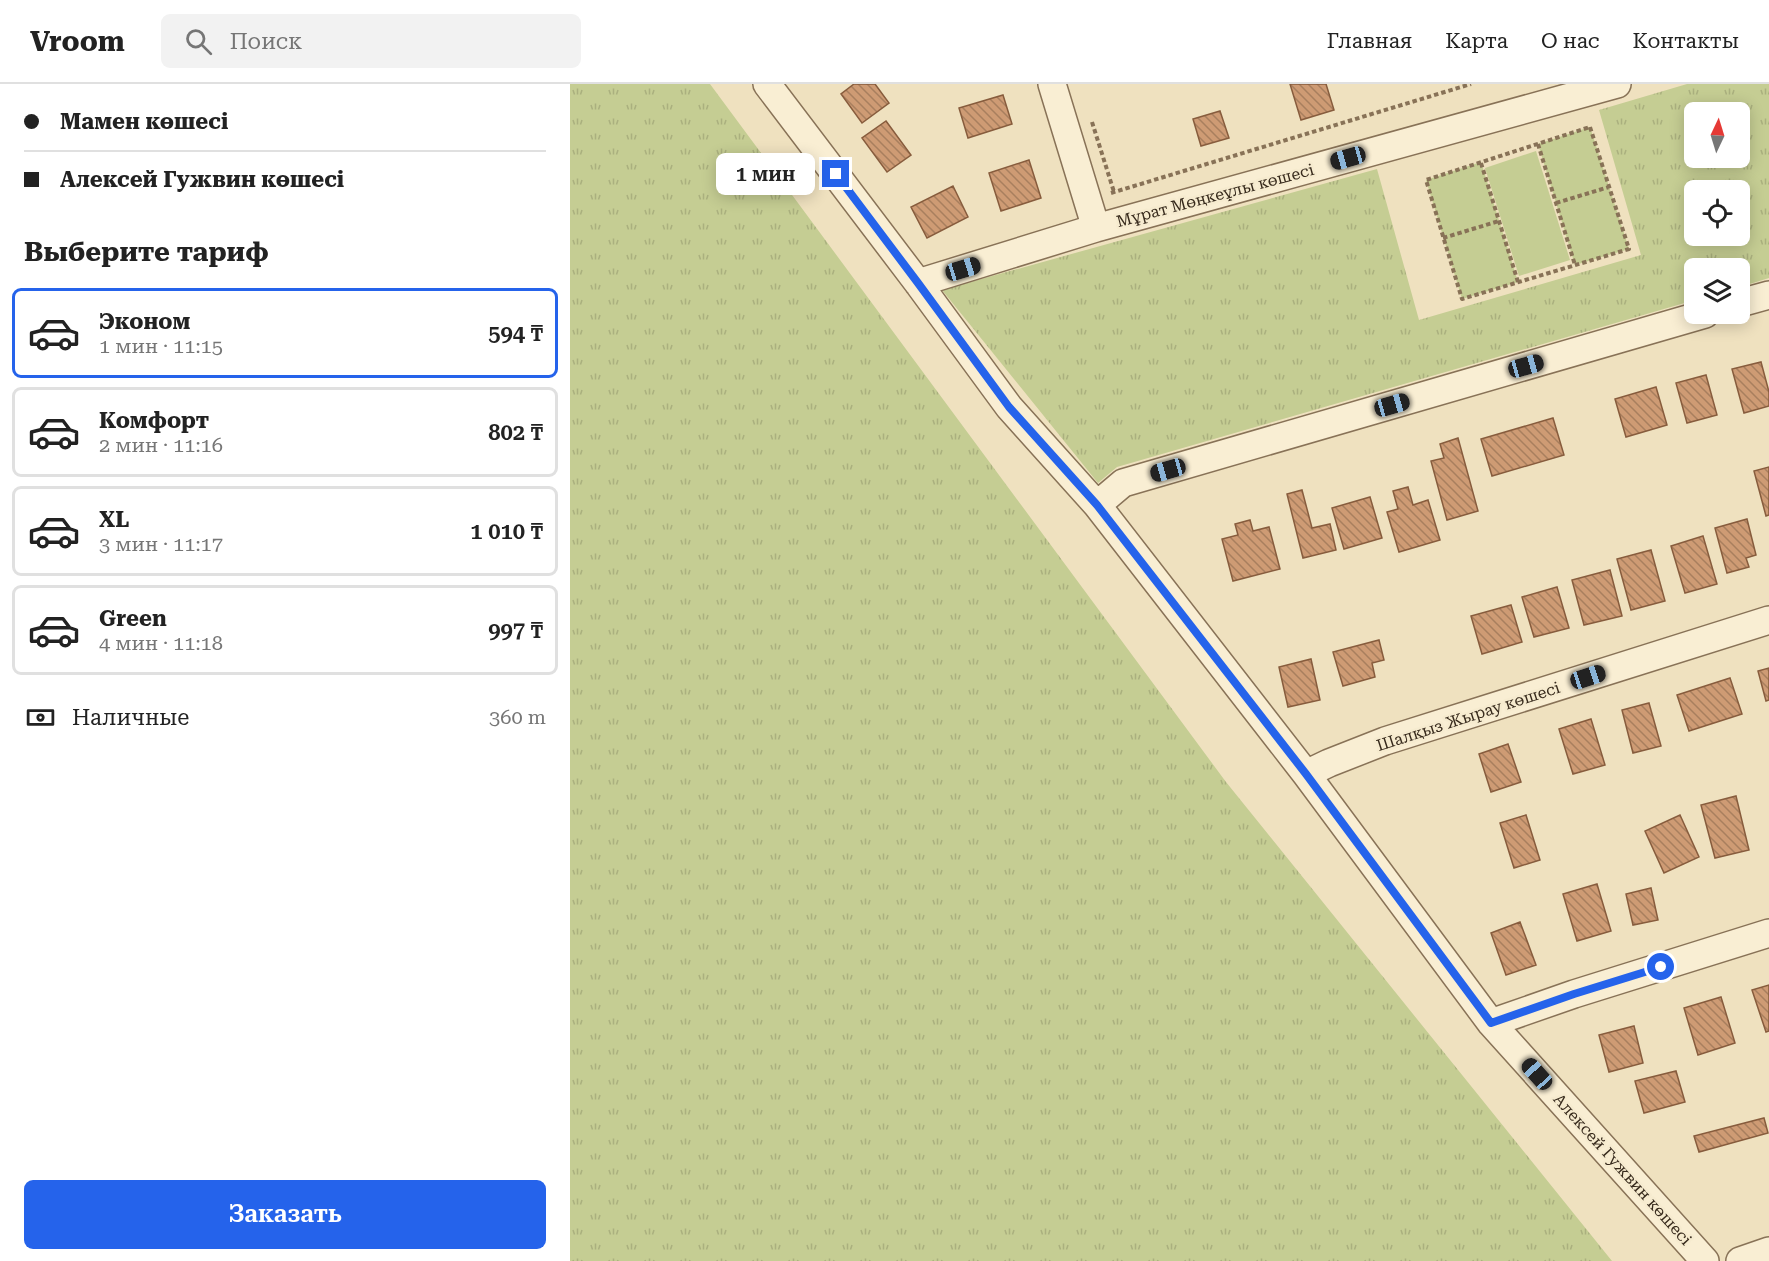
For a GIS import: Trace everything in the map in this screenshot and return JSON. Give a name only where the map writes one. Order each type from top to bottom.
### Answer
[{"type":"street","name":"Алексей Гужвин көшесі","points":[[767,84],[1009,407],[1097,505],[1306,774],[1491,1023],[1705,1261]]},
{"type":"street","points":[[1052,84],[1096,228]]},
{"type":"street","name":"Мұрат Мөңкеұлы көшесі","points":[[918,283],[1096,228],[1617,84]]},
{"type":"street","points":[[1750,300],[1769,295]]},
{"type":"street","points":[[1097,505],[1123,483],[1684,320]]},
{"type":"street","name":"Шалқыз Жырау көшесі","points":[[1306,774],[1385,741],[1769,620]]},
{"type":"street","points":[[1491,1023],[1574,994],[1769,933]]},
{"type":"street","points":[[1740,1261],[1769,1251]]},
{"type":"path","points":[[1088,200],[1471,84]]},
{"type":"path","points":[[1090,116],[1114,192],[1129,219]]},
{"type":"path","points":[[1590,127],[1629,249],[1462,299],[1426,180],[1538,144],[1590,127]]},
{"type":"path","points":[[1538,144],[1575,265]]},
{"type":"path","points":[[1481,162],[1518,282]]},
{"type":"path","points":[[1556,203],[1609,187]]},
{"type":"path","points":[[1443,238],[1499,222]]},
{"type":"green space","points":[[570,84],[710,84],[1226,782],[1612,1261],[570,1261]]},
{"type":"green space","points":[[1687,84],[1769,84],[1769,278],[1750,284],[1750,258],[1684,258],[1684,303],[1117,467],[1098,483],[942,290],[1377,169],[1419,320],[1641,255],[1599,110]]},
{"type":"green space","points":[[1590,127],[1629,249],[1575,265],[1538,144]]},
{"type":"green space","points":[[1536,151],[1570,260],[1519,276],[1485,168]]},
{"type":"green space","points":[[1481,162],[1518,282],[1462,299],[1426,180]]},
{"type":"building","points":[[854,84],[875,84],[889,103],[862,123],[841,94]]},
{"type":"building","points":[[1290,84],[1326,84],[1334,110],[1301,120]]},
{"type":"building","points":[[1003,95],[1012,124],[968,138],[959,108]]},
{"type":"building","points":[[1220,111],[1229,138],[1201,146],[1193,119]]},
{"type":"building","points":[[886,121],[911,155],[887,172],[862,138]]},
{"type":"building","points":[[1029,160],[1041,198],[1001,211],[989,173]]},
{"type":"building","points":[[953,186],[968,217],[927,238],[911,207]]},
{"type":"building","points":[[1761,362],[1769,392],[1769,406],[1744,413],[1732,369]]},
{"type":"building","points":[[1706,375],[1717,415],[1687,423],[1676,383]]},
{"type":"building","points":[[1656,387],[1667,425],[1626,437],[1615,399]]},
{"type":"building","points":[[1553,418],[1564,455],[1492,476],[1481,439]]},
{"type":"building","points":[[1458,438],[1478,511],[1447,520],[1431,461],[1444,458],[1440,444]]},
{"type":"building","points":[[1769,467],[1769,515],[1766,516],[1754,471]]},
{"type":"building","points":[[1408,487],[1413,505],[1428,500],[1440,540],[1399,552],[1387,512],[1398,509],[1393,491]]},
{"type":"building","points":[[1302,490],[1312,528],[1330,524],[1336,550],[1303,558],[1287,494]]},
{"type":"building","points":[[1370,497],[1382,538],[1344,549],[1332,508]]},
{"type":"building","points":[[1747,519],[1756,555],[1746,558],[1749,567],[1727,573],[1715,528]]},
{"type":"building","points":[[1250,520],[1253,531],[1269,527],[1280,569],[1233,581],[1222,539],[1238,535],[1235,524]]},
{"type":"building","points":[[1703,536],[1717,584],[1685,593],[1671,546]]},
{"type":"building","points":[[1651,550],[1665,601],[1631,610],[1617,559]]},
{"type":"building","points":[[1610,570],[1622,616],[1584,625],[1572,580]]},
{"type":"building","points":[[1557,587],[1569,628],[1534,637],[1522,597]]},
{"type":"building","points":[[1511,605],[1522,642],[1482,654],[1471,616]]},
{"type":"building","points":[[1379,640],[1384,660],[1372,663],[1375,677],[1343,686],[1333,652]]},
{"type":"building","points":[[1311,659],[1320,700],[1288,707],[1279,667]]},
{"type":"building","points":[[1769,668],[1769,700],[1766,701],[1758,671]]},
{"type":"building","points":[[1730,678],[1742,714],[1689,731],[1677,695]]},
{"type":"building","points":[[1649,703],[1661,746],[1633,753],[1622,710]]},
{"type":"building","points":[[1591,719],[1605,765],[1573,774],[1559,729]]},
{"type":"building","points":[[1508,744],[1521,782],[1491,792],[1479,754]]},
{"type":"building","points":[[1736,796],[1749,850],[1715,858],[1701,805]]},
{"type":"building","points":[[1526,815],[1540,860],[1514,868],[1500,823]]},
{"type":"building","points":[[1680,815],[1699,857],[1664,873],[1645,831]]},
{"type":"building","points":[[1597,884],[1611,931],[1577,941],[1563,894]]},
{"type":"building","points":[[1651,888],[1658,920],[1633,925],[1626,894]]},
{"type":"building","points":[[1520,922],[1536,965],[1506,975],[1491,933]]},
{"type":"building","points":[[1769,985],[1769,1031],[1766,1032],[1752,990]]},
{"type":"building","points":[[1721,997],[1735,1043],[1698,1055],[1684,1008]]},
{"type":"building","points":[[1634,1026],[1643,1063],[1609,1072],[1599,1035]]},
{"type":"building","points":[[1676,1071],[1685,1102],[1644,1113],[1635,1081]]},
{"type":"building","points":[[1764,1118],[1768,1133],[1699,1152],[1694,1136]]},
{"type":"route","points":[[836,174],[1009,407],[1097,505],[1306,774],[1491,1023],[1661,967]]}]
